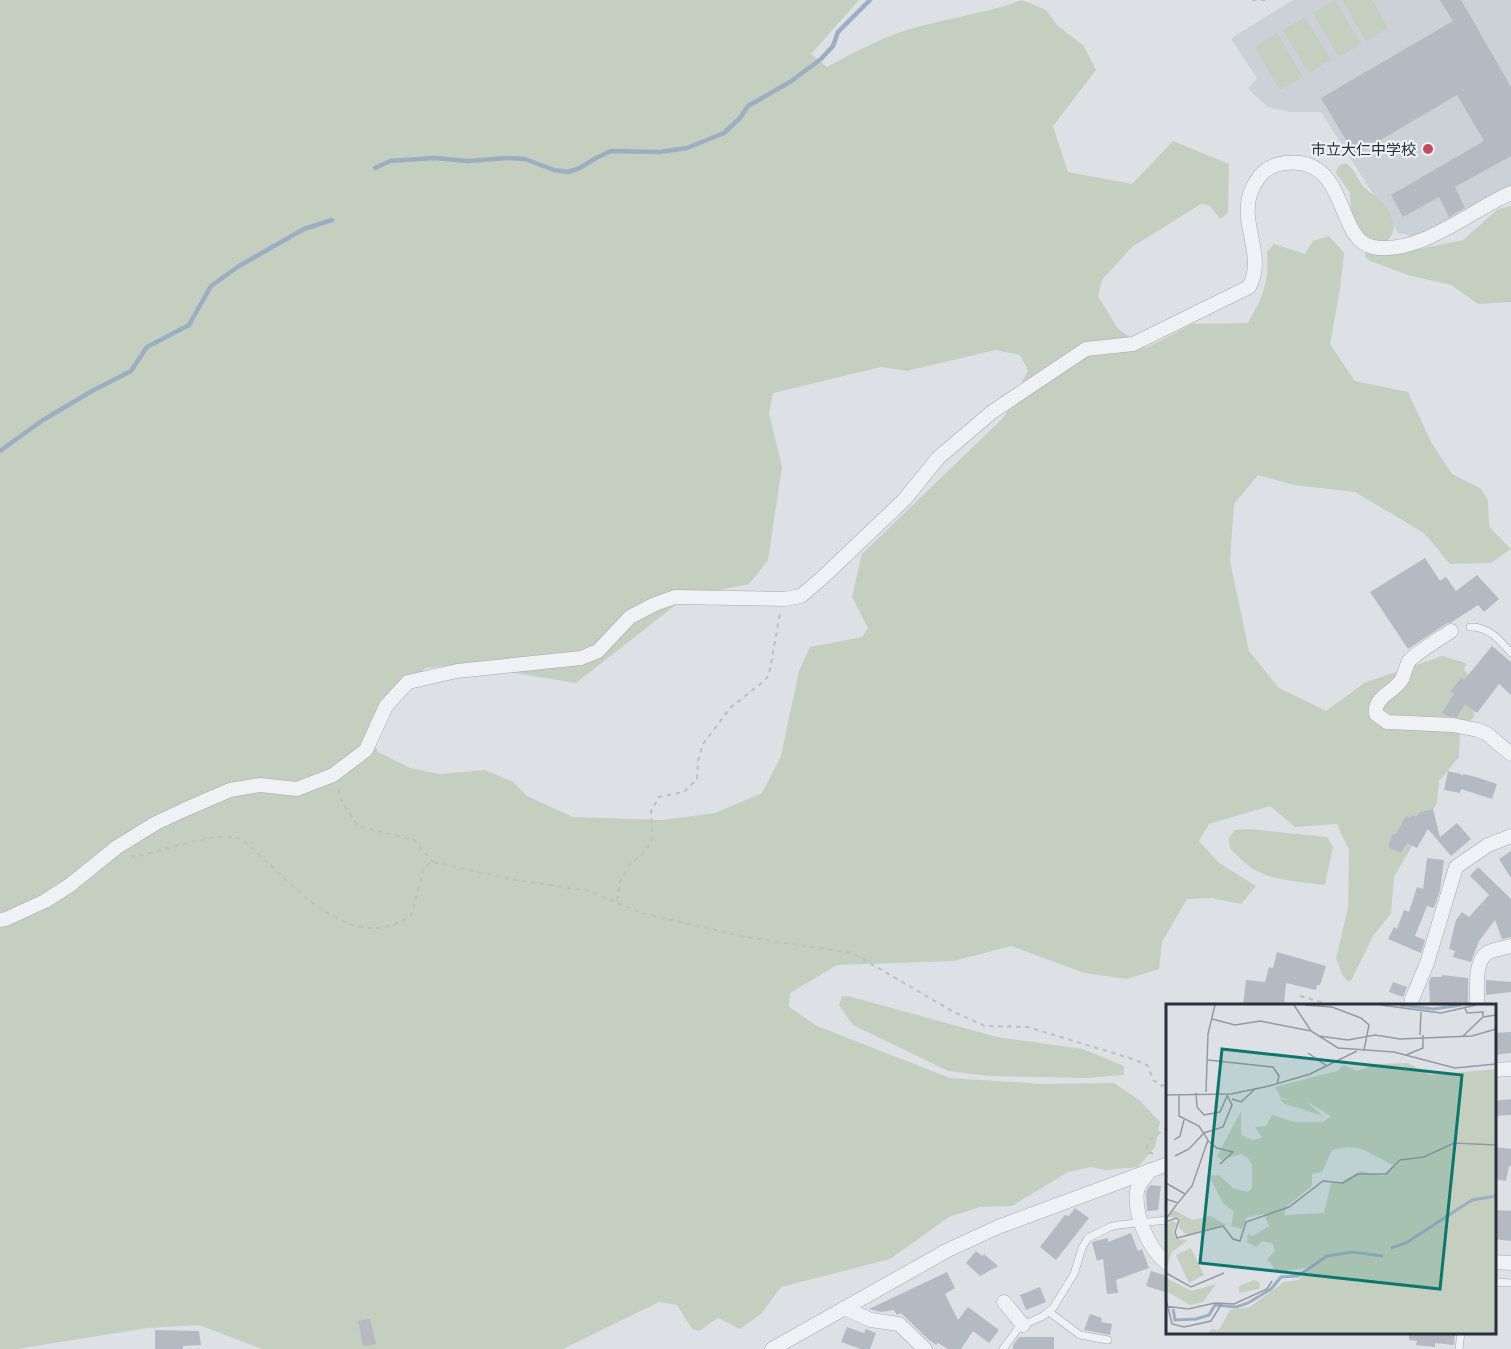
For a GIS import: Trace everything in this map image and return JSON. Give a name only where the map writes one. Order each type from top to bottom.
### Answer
[{"type":"street","points":[[0,920],[45,901],[70,885],[117,847],[156,823],[230,790],[260,785],[297,789],[333,775],[366,750],[386,706],[408,682],[457,671],[581,658],[598,651],[630,617],[675,597],[742,596],[785,599],[801,596],[905,499],[938,458],[992,412],[1086,349],[1132,344],[1249,287],[1254,278],[1256,266],[1246,208],[1252,188],[1266,169],[1274,164],[1293,162],[1308,164],[1322,172],[1333,187],[1358,240],[1371,247],[1388,248],[1408,245],[1442,230],[1511,193]]},
{"type":"street","points":[[1451,631],[1409,662],[1397,686],[1380,700],[1376,710],[1377,714],[1387,722],[1454,725],[1478,730],[1487,734],[1511,754]]},
{"type":"street","points":[[1411,1004],[1427,963],[1456,867],[1488,845],[1511,836]]},
{"type":"street","points":[[1477,1004],[1481,960],[1487,954],[1511,946]]},
{"type":"street","points":[[772,1349],[948,1250],[998,1227],[1149,1171],[1165,1158]]},
{"type":"street","points":[[1149,1171],[1137,1191],[1141,1221],[1150,1246],[1166,1263]]},
{"type":"street","points":[[1004,1302],[1023,1325]]},
{"type":"street","points":[[844,1308],[871,1320],[899,1324],[925,1349]]},
{"type":"lane","points":[[1470,627],[1487,629],[1511,653]]},
{"type":"lane","points":[[1003,1349],[1014,1332],[1049,1312],[1074,1274],[1082,1248],[1088,1238],[1110,1227],[1141,1221],[1166,1220]]},
{"type":"lane","points":[[1049,1312],[1080,1335],[1108,1340]]},
{"type":"lane","points":[[1459,1349],[1461,1334]]},
{"type":"path","points":[[1252,0],[1265,0]]},
{"type":"path","points":[[617,901],[619,884],[630,864],[644,853],[652,840],[651,811],[659,797],[684,792],[698,779],[698,760],[703,744],[731,706],[769,675],[777,624],[785,599]]},
{"type":"path","points":[[333,775],[343,804],[358,826],[414,840],[433,862],[510,879],[589,891],[642,913],[746,937],[852,952],[954,1012],[985,1026],[1028,1027],[1136,1060],[1148,1066],[1153,1080],[1162,1086],[1166,1083]]},
{"type":"path","points":[[117,847],[135,857],[214,838],[232,836],[246,842],[312,904],[335,917],[363,928],[389,926],[411,916],[424,867],[433,862]]},
{"type":"path","points":[[1300,996],[1330,1004]]},
{"type":"path","points":[[1165,1158],[1148,1151],[1146,1146],[1149,1140],[1166,1128]]},
{"type":"shaded area","name":"市立大仁中学校","points":[[1293,0],[1511,0],[1511,186],[1426,231],[1412,236],[1398,233],[1321,112],[1290,112],[1268,107],[1248,89],[1257,78],[1232,40],[1233,37]]},
{"type":"green space","points":[[0,0],[859,0],[811,54],[827,67],[876,42],[907,30],[1022,0],[1046,10],[1058,26],[1084,46],[1096,70],[1053,126],[1068,172],[1132,184],[1173,141],[1229,164],[1228,213],[1220,219],[1210,206],[1201,204],[1132,247],[1102,280],[1098,296],[1118,329],[1146,348],[1192,324],[1248,323],[1264,289],[1267,252],[1274,244],[1305,254],[1313,241],[1329,236],[1344,253],[1330,344],[1355,381],[1408,392],[1431,442],[1452,474],[1480,488],[1488,500],[1489,527],[1511,549],[1491,563],[1450,564],[1424,533],[1355,492],[1294,485],[1258,475],[1234,504],[1230,561],[1249,651],[1279,688],[1326,711],[1364,683],[1442,656],[1466,663],[1464,670],[1473,681],[1474,717],[1460,731],[1459,757],[1439,781],[1437,803],[1394,877],[1391,913],[1373,936],[1352,979],[1349,982],[1343,976],[1336,958],[1348,908],[1349,850],[1337,824],[1295,827],[1270,806],[1209,824],[1199,841],[1219,863],[1256,886],[1241,904],[1212,898],[1187,899],[1162,942],[1159,969],[1127,979],[1084,973],[1011,946],[954,961],[837,965],[790,993],[789,1007],[817,1026],[950,1078],[1041,1084],[1114,1083],[1140,1101],[1160,1122],[1155,1147],[1138,1167],[1105,1170],[1091,1167],[1068,1172],[1012,1206],[980,1207],[949,1217],[890,1259],[781,1287],[761,1314],[740,1329],[718,1318],[699,1331],[692,1329],[677,1305],[659,1302],[563,1349],[262,1349],[199,1325],[147,1328],[17,1349],[0,1349]],"holes":[[[995,350],[1020,355],[1028,370],[1004,417],[862,554],[852,597],[868,628],[862,637],[810,647],[799,671],[781,756],[762,793],[715,813],[662,820],[573,817],[527,796],[513,782],[485,770],[439,774],[410,768],[378,752],[371,739],[369,724],[381,703],[426,668],[460,664],[576,683],[686,597],[749,584],[768,560],[782,467],[769,413],[773,393],[881,367],[907,371]]]},
{"type":"green space","points":[[1335,0],[1361,44],[1339,57],[1313,13]]},
{"type":"green space","points":[[1342,0],[1372,0],[1388,28],[1366,41]]},
{"type":"green space","points":[[1305,17],[1331,60],[1309,73],[1283,30]]},
{"type":"green space","points":[[1277,33],[1303,77],[1280,90],[1255,47]]},
{"type":"green space","points":[[1346,163],[1363,186],[1381,201],[1392,218],[1392,235],[1382,244],[1369,241],[1356,223],[1351,210],[1350,193],[1336,173],[1338,166]]},
{"type":"green space","points":[[1511,206],[1511,302],[1478,304],[1451,285],[1408,275],[1365,257],[1366,251],[1390,255],[1463,240],[1498,209]]},
{"type":"green space","points":[[1249,829],[1327,837],[1333,847],[1325,885],[1271,877],[1248,866],[1230,849],[1229,838],[1235,830]]},
{"type":"green space","points":[[842,996],[997,1037],[1083,1049],[1124,1066],[1124,1075],[1085,1078],[988,1076],[948,1071],[853,1025],[839,1005]]},
{"type":"building","points":[[1440,0],[1461,0],[1511,87],[1511,156],[1455,187],[1465,208],[1449,217],[1439,197],[1403,217],[1391,195],[1484,141],[1457,95],[1355,155],[1321,98],[1453,21]]},
{"type":"building","points":[[1425,558],[1440,581],[1446,577],[1456,591],[1477,575],[1499,599],[1484,612],[1478,605],[1408,649],[1370,592]]},
{"type":"building","points":[[1492,646],[1511,662],[1511,695],[1499,684],[1477,713],[1465,704],[1457,717],[1442,713],[1454,694],[1450,692],[1461,678],[1464,680]]},
{"type":"building","points":[[1448,771],[1497,784],[1492,799],[1461,789],[1460,793],[1444,790]]},
{"type":"building","points":[[1433,809],[1440,837],[1457,823],[1471,839],[1451,856],[1428,829],[1417,848],[1407,843],[1401,853],[1388,847],[1392,835],[1396,834],[1406,816],[1416,817],[1419,813]]},
{"type":"building","points":[[1511,851],[1511,878],[1499,859]]},
{"type":"building","points":[[1427,858],[1444,860],[1440,890],[1434,908],[1427,906],[1415,936],[1425,940],[1421,953],[1388,939],[1394,927],[1397,929],[1404,910],[1409,912],[1417,887],[1423,889]]},
{"type":"building","points":[[1478,867],[1511,899],[1511,937],[1502,939],[1495,920],[1479,941],[1471,962],[1453,957],[1455,951],[1449,949],[1456,920],[1462,912],[1469,917],[1489,895],[1470,876]]},
{"type":"building","points":[[1277,952],[1326,966],[1316,990],[1286,983],[1284,1004],[1243,1004],[1246,980],[1265,982],[1269,967],[1273,968]]},
{"type":"building","points":[[1442,975],[1468,978],[1468,1004],[1430,1004],[1429,982],[1431,977],[1442,977]]},
{"type":"building","points":[[1486,980],[1511,982],[1511,992],[1486,995]]},
{"type":"building","points":[[1393,982],[1407,987],[1403,997],[1389,992]]},
{"type":"building","points":[[1511,1032],[1511,1053],[1496,1055],[1496,1033]]},
{"type":"building","points":[[1511,1099],[1511,1115],[1496,1116],[1496,1101]]},
{"type":"building","points":[[1496,1147],[1511,1149],[1511,1166],[1509,1166],[1506,1181],[1496,1179]]},
{"type":"building","points":[[1150,1185],[1161,1186],[1158,1210],[1147,1211],[1146,1192]]},
{"type":"building","points":[[1075,1208],[1089,1218],[1056,1260],[1040,1247],[1065,1215],[1069,1216]]},
{"type":"building","points":[[1496,1210],[1511,1211],[1511,1241],[1496,1239]]},
{"type":"building","points":[[1131,1233],[1138,1251],[1142,1249],[1149,1268],[1116,1280],[1118,1293],[1107,1294],[1103,1259],[1097,1261],[1092,1242],[1108,1238],[1108,1242]]},
{"type":"building","points":[[976,1251],[982,1256],[984,1254],[998,1266],[980,1276],[966,1263]]},
{"type":"building","points":[[1151,1271],[1166,1276],[1165,1292],[1146,1286]]},
{"type":"building","points":[[947,1272],[955,1288],[945,1294],[958,1320],[968,1307],[999,1330],[989,1343],[973,1331],[961,1349],[948,1349],[928,1339],[901,1313],[897,1315],[894,1310],[881,1312],[869,1309]]},
{"type":"building","points":[[1040,1287],[1046,1302],[1026,1310],[1020,1295]]},
{"type":"building","points":[[1090,1314],[1102,1318],[1101,1322],[1112,1324],[1110,1335],[1084,1330]]},
{"type":"building","points":[[370,1319],[376,1344],[363,1346],[358,1321]]},
{"type":"building","points":[[847,1327],[864,1333],[866,1329],[876,1333],[870,1349],[861,1349],[841,1342]]},
{"type":"building","points":[[155,1330],[199,1331],[201,1345],[183,1346],[183,1349],[155,1349]]},
{"type":"building","points":[[1409,1334],[1455,1334],[1454,1345],[1435,1343],[1435,1347],[1416,1345],[1417,1341],[1409,1340]]},
{"type":"building","points":[[1019,1337],[1054,1337],[1054,1349],[1013,1349]]},
{"type":"waterway","points":[[375,168],[390,161],[434,158],[468,161],[507,158],[525,159],[554,170],[568,172],[611,151],[659,152],[687,148],[724,133],[740,118],[748,106],[790,82],[821,59],[833,46],[838,32],[870,0]]},
{"type":"waterway","points":[[0,451],[43,420],[131,371],[147,347],[189,325],[211,286],[239,266],[304,229],[332,220]]},
{"type":"place","name":"市立大仁中学校","points":[[1428,149]]}]
